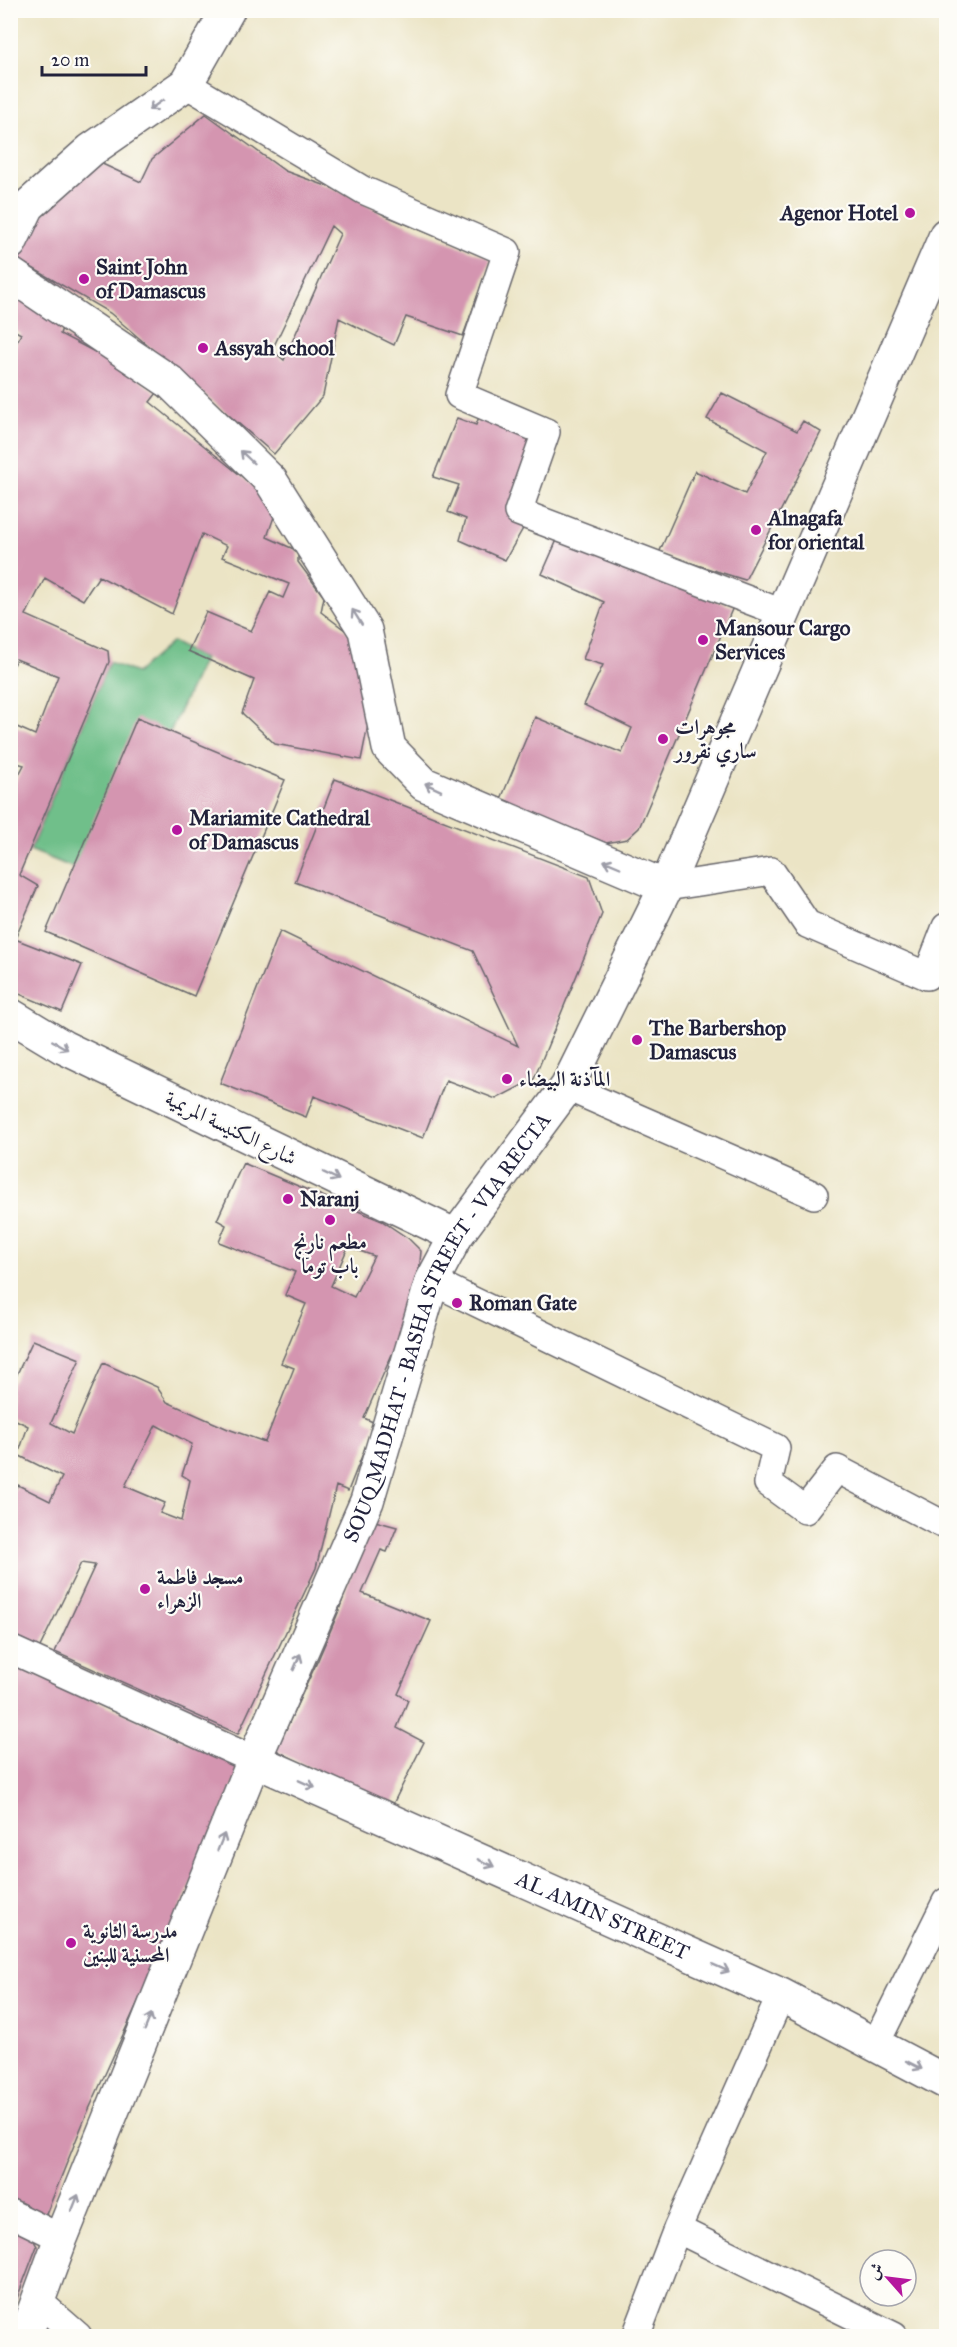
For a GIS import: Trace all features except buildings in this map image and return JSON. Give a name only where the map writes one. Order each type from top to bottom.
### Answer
[{"type":"street","points":[[10,243],[28,206],[91,150],[186,84],[228,10]]},
{"type":"street","points":[[186,84],[363,190],[507,252],[459,395],[546,432],[518,512],[785,614]]},
{"type":"street","name":"SOUQ MADHAT - BASHA STREET - VIA RECTA","points":[[25,2337],[61,2238],[254,1760],[367,1501],[432,1281],[456,1236],[567,1087],[666,887],[946,235]]},
{"type":"street","points":[[10,274],[170,382],[272,481],[365,630],[389,748],[424,784],[666,887],[771,871],[807,924],[927,976],[946,927]]},
{"type":"street","name":"شارع الكنيسة المريمية","points":[[10,1015],[63,1047],[456,1236]]},
{"type":"street","points":[[567,1087],[814,1195]]},
{"type":"street","points":[[432,1281],[776,1448],[768,1483],[805,1510],[837,1469],[946,1526]]},
{"type":"street","points":[[10,1649],[254,1760]]},
{"type":"street","name":"AL AMIN STREET","points":[[254,1760],[781,1995],[946,2082]]},
{"type":"street","points":[[875,2045],[946,1902]]},
{"type":"street","points":[[636,2337],[677,2229],[781,1995]]},
{"type":"street","points":[[10,2213],[61,2238]]},
{"type":"street","points":[[677,2229],[894,2337]]},
{"type":"street","points":[[39,2302],[78,2337]]},
{"type":"green space","points":[[172,642],[204,659],[170,732],[74,868],[30,850],[109,662],[136,673]]},
{"type":"place","name":"Agenor Hotel","points":[[910,213]]},
{"type":"place","name":"Saint John of Damascus","points":[[84,279]]},
{"type":"place","name":"Assyah school","points":[[203,348]]},
{"type":"place","name":"Alnagafa for oriental","points":[[756,530]]},
{"type":"place","name":"Mansour Cargo Services","points":[[703,640]]},
{"type":"place","name":"مجوهرات ساري نقرور","points":[[663,739]]},
{"type":"place","name":"Mariamite Cathedral of Damascus","points":[[177,830]]},
{"type":"place","name":"The Barbershop Damascus","points":[[637,1040]]},
{"type":"place","name":"المآذنة البيضاء","points":[[507,1079]]},
{"type":"place","name":"Naranj","points":[[288,1199]]},
{"type":"place","name":"مطعم نارنج باب توما","points":[[330,1220]]},
{"type":"place","name":"Roman Gate","points":[[457,1303]]},
{"type":"place","name":"مسجد فاطمة الزهراء","points":[[145,1589]]},
{"type":"place","name":"مدرسة الثانوية المحسنية للبنين","points":[[71,1943]]}]
